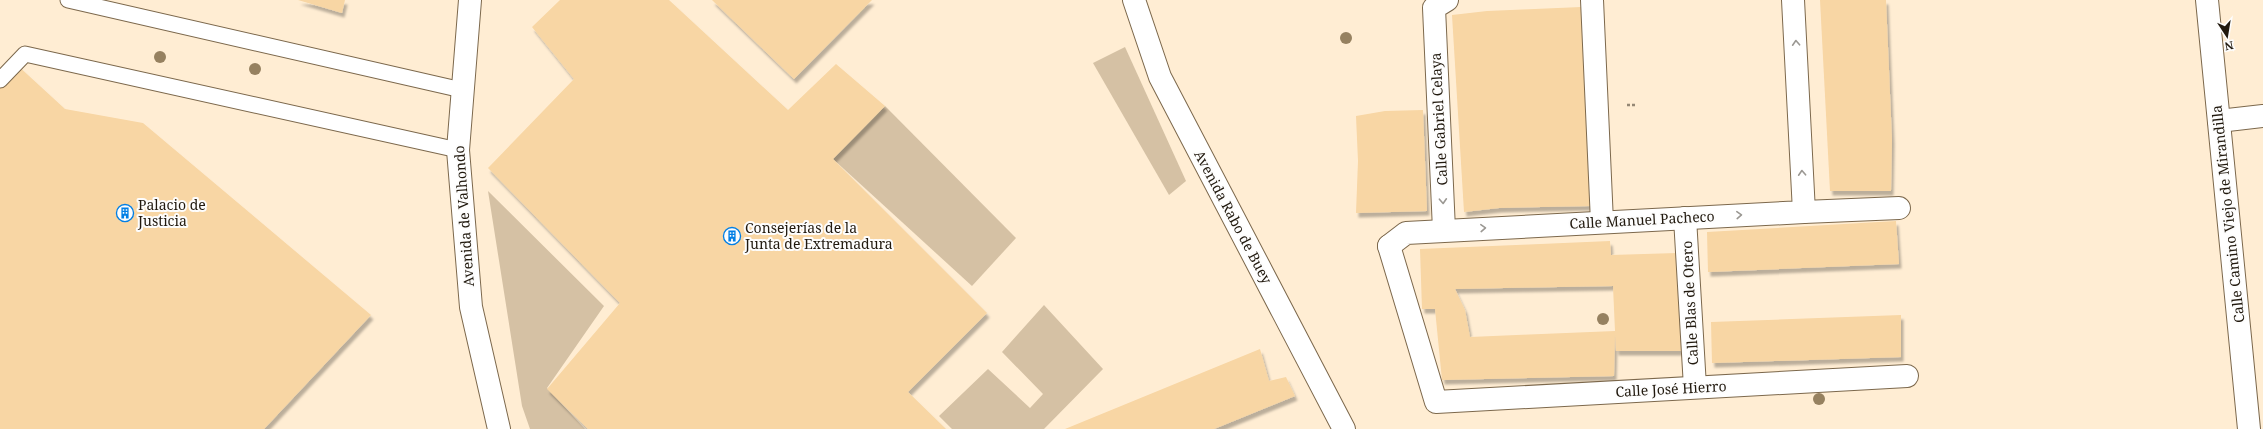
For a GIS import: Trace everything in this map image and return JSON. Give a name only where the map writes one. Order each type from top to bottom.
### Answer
[{"type":"street","name":"Avenida de Valhondo","points":[[470,0],[458,150],[471,307],[499,429]]},
{"type":"street","name":"Avenida Rabo de Buey","points":[[1134,0],[1160,77],[1344,429]]},
{"type":"street","points":[[1592,0],[1602,222]]},
{"type":"street","points":[[1793,0],[1804,212]]},
{"type":"street","name":"Calle Camino Viejo de Mirandilla","points":[[2207,0],[2249,429]]},
{"type":"street","name":"Calle Gabriel Celaya","points":[[1440,4],[1444,230]]},
{"type":"street","points":[[2219,121],[2263,116]]},
{"type":"street","name":"Calle Manuel Pacheco","points":[[1436,402],[1390,246],[1406,233],[1899,208]]},
{"type":"street","name":"Calle Blas de Otero","points":[[1686,218],[1695,387]]},
{"type":"street","name":"Calle José Hierro","points":[[1436,402],[1907,376]]},
{"type":"lane","points":[[68,0],[462,90]]},
{"type":"lane","points":[[0,80],[25,54],[458,150]]},
{"type":"shaded area","points":[[1125,47],[1186,181],[1169,195],[1093,63]]},
{"type":"shaded area","points":[[885,106],[1016,238],[972,286],[833,159]]},
{"type":"shaded area","points":[[488,191],[604,306],[547,388],[585,429],[530,429],[522,406]]},
{"type":"shaded area","points":[[1044,305],[1103,369],[1044,429],[952,429],[939,416],[988,369],[1030,408],[1043,394],[1002,352]]},
{"type":"building","points":[[298,0],[345,0],[342,13]]},
{"type":"building","name":"Consejerías de la Junta de Extremadura","points":[[560,0],[669,0],[788,110],[836,64],[885,106],[833,159],[987,313],[908,392],[946,429],[588,429],[547,389],[620,303],[488,168],[574,79],[532,27]]},
{"type":"building","points":[[712,0],[872,0],[794,79]]},
{"type":"building","points":[[1820,0],[1886,0],[1892,140],[1891,191],[1830,191]]},
{"type":"building","points":[[1581,7],[1590,206],[1499,208],[1464,212],[1452,15],[1487,11]]},
{"type":"building","name":"Palacio de Justicia","points":[[16,64],[65,109],[143,123],[371,315],[264,429],[0,429],[0,80]]},
{"type":"building","points":[[1423,110],[1427,211],[1356,213],[1358,161],[1356,116],[1385,111]]},
{"type":"building","points":[[1896,221],[1899,264],[1708,272],[1707,232]]},
{"type":"building","points":[[1610,241],[1611,255],[1677,253],[1681,351],[1616,351],[1615,334],[1614,376],[1442,380],[1435,309],[1422,309],[1420,249]],"holes":[[[1613,286],[1615,331],[1470,337],[1465,310],[1455,289]]]},
{"type":"building","points":[[1901,315],[1901,357],[1712,363],[1711,322]]},
{"type":"building","points":[[1260,349],[1269,381],[1286,377],[1295,396],[1214,429],[1065,429]]},
{"type":"place","name":"Palacio de Justicia","points":[[125,213]]},
{"type":"place","name":"Consejerías de la Junta de Extremadura","points":[[732,236]]}]
